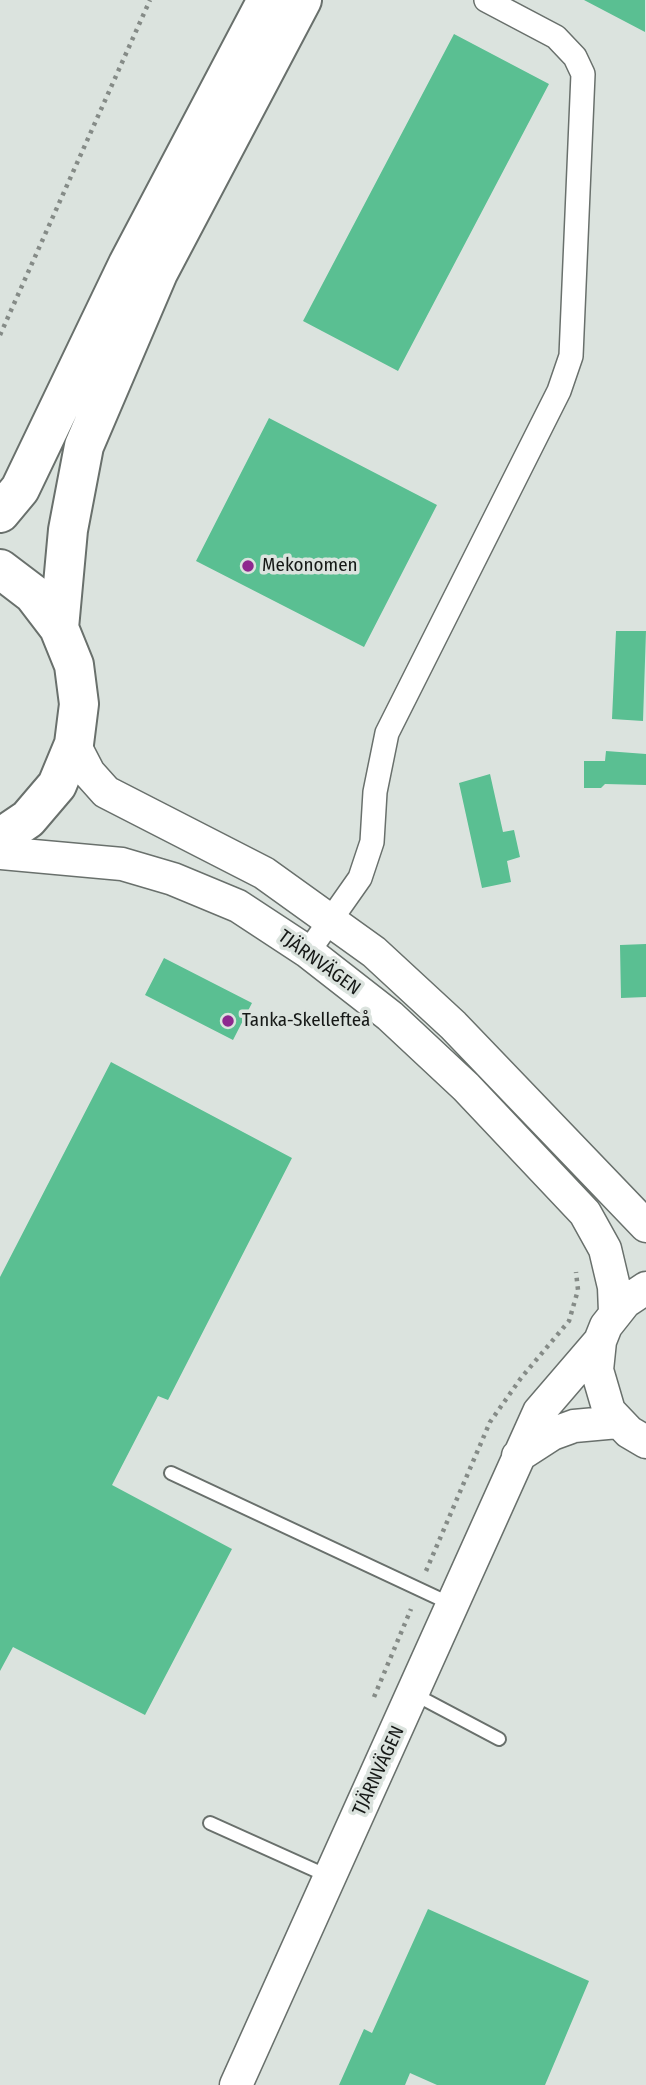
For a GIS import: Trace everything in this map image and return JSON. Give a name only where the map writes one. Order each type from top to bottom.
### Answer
[{"type":"highway","points":[[0,513],[20,489],[128,264],[267,0]]},
{"type":"highway","points":[[59,628],[68,530],[84,446],[158,273],[302,0]]},
{"type":"highway","points":[[0,569],[33,594],[59,628],[74,665],[79,704],[74,744],[67,765],[44,803],[28,819],[0,838]]},
{"type":"main road","name":"TJÄRNVÄGEN","points":[[74,744],[89,773],[106,792],[264,873],[331,918],[374,952],[453,1025],[589,1170],[646,1226]]},
{"type":"main road","name":"TJÄRNVÄGEN","points":[[0,853],[122,864],[173,879],[238,906],[308,952],[390,1016],[466,1087],[585,1213],[605,1249],[614,1287],[615,1312]]},
{"type":"main road","points":[[638,1437],[610,1411],[599,1384],[597,1355],[600,1341],[615,1312],[646,1289]]},
{"type":"main road","name":"TJÄRNVÄGEN","points":[[236,2085],[539,1412],[600,1341]]},
{"type":"main road","points":[[518,1456],[552,1434],[575,1426],[638,1437]]},
{"type":"street","points":[[308,952],[360,878],[372,842],[375,793],[387,733],[559,391],[571,356],[583,74],[575,57],[556,37],[486,0]]},
{"type":"lane","points":[[171,1473],[453,1605]]},
{"type":"lane","points":[[414,1694],[499,1740]]},
{"type":"lane","points":[[209,1823],[330,1877]]},
{"type":"path","points":[[0,335],[150,0]]},
{"type":"building","points":[[584,0],[645,0],[645,32]]},
{"type":"building","points":[[454,34],[549,84],[398,371],[303,321]]},
{"type":"building","points":[[269,418],[437,505],[364,647],[196,561]]},
{"type":"building","points":[[616,631],[646,631],[643,721],[612,719]]},
{"type":"building","points":[[606,751],[646,754],[646,785],[605,784],[601,788],[584,788],[584,761],[605,761]]},
{"type":"building","points":[[490,774],[503,832],[514,830],[520,857],[507,861],[511,882],[482,888],[459,783]]},
{"type":"building","points":[[646,944],[646,997],[621,998],[620,945]]},
{"type":"building","points":[[164,958],[252,1003],[233,1040],[145,995]]},
{"type":"building","points":[[111,1062],[292,1158],[168,1400],[158,1396],[112,1485],[232,1549],[145,1715],[13,1647],[0,1671],[0,1277]]},
{"type":"building","points":[[428,1909],[589,1981],[545,2085],[437,2085],[410,2073],[405,2085],[339,2085],[364,2029],[372,2033]]},
{"type":"place","name":"Mekonomen","points":[[248,566]]},
{"type":"place","name":"Tanka-Skellefteå","points":[[228,1021]]}]
